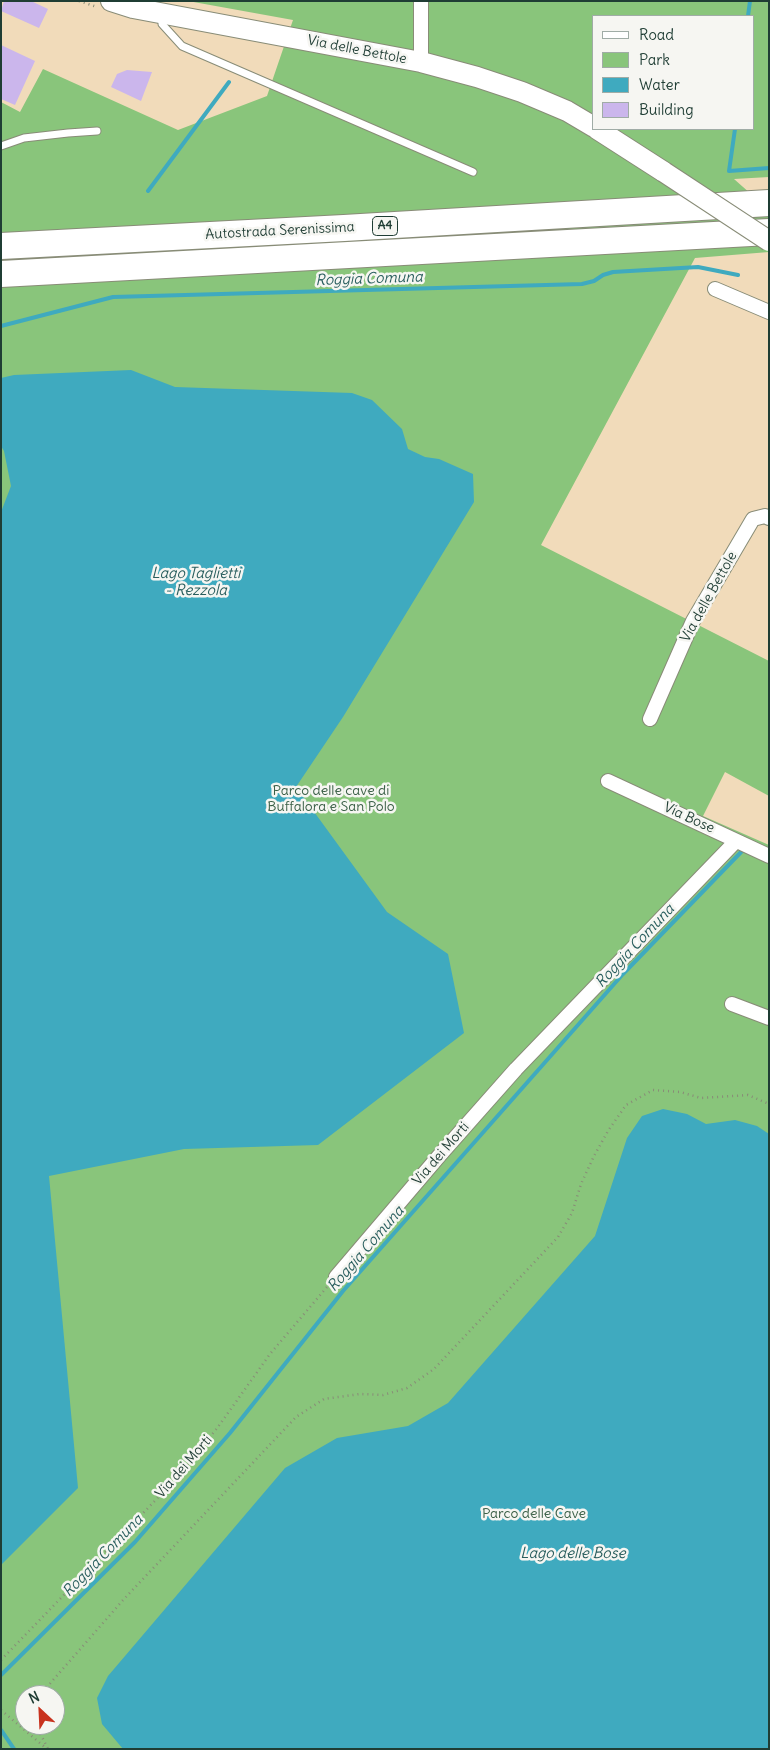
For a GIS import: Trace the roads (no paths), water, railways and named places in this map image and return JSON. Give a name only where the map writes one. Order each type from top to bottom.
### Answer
[{"type":"highway","name":"Autostrada Serenissima","points":[[1,246],[769,203]]},
{"type":"highway","name":"Autostrada Serenissima","points":[[1,274],[769,232]]},
{"type":"main road","name":"Via delle Bettole","points":[[108,5],[162,13],[422,62],[522,92],[567,111],[592,126]]},
{"type":"main road","points":[[599,130],[769,241]]},
{"type":"street","points":[[421,1],[422,62]]},
{"type":"street","points":[[715,289],[769,312]]},
{"type":"street","name":"Via delle Bettole","points":[[650,719],[693,620],[753,519],[765,516],[769,518]]},
{"type":"street","name":"Via Bose","points":[[608,781],[769,856]]},
{"type":"street","name":"Via dei Morti","points":[[336,1276],[516,1069],[736,841]]},
{"type":"street","points":[[732,1004],[769,1018]]},
{"type":"lane","points":[[162,13],[162,24],[182,46],[473,172]]},
{"type":"lane","points":[[1,146],[24,138],[97,132]]},
{"type":"water","name":"Lago Taglietti - Rezzola","points":[[131,370],[175,387],[352,393],[372,400],[402,429],[408,449],[425,457],[439,459],[473,474],[474,502],[343,717],[296,787],[387,912],[448,954],[464,1033],[318,1145],[184,1149],[49,1176],[78,1488],[1,1565],[1,512],[11,486],[4,451],[1,446],[1,378],[14,375]]},
{"type":"water","name":"Lago delle Bose","points":[[663,1109],[687,1114],[706,1124],[735,1120],[757,1126],[769,1134],[769,1749],[123,1749],[102,1724],[97,1698],[108,1676],[285,1468],[337,1438],[408,1426],[448,1403],[595,1236],[627,1138],[642,1116]]},
{"type":"waterway","name":"Roggia Comuna","points":[[748,15],[750,1]]},
{"type":"waterway","name":"Roggia Comuna","points":[[148,191],[229,82]]},
{"type":"waterway","name":"Roggia Comuna","points":[[735,130],[729,171],[769,168]]},
{"type":"waterway","name":"Roggia Comuna","points":[[1,326],[113,297],[582,284],[594,281],[603,275],[613,272],[698,267],[738,275]]},
{"type":"waterway","name":"Roggia Comuna","points":[[1,1675],[135,1542],[230,1433],[343,1291],[623,974],[745,848]]},
{"type":"waterway","name":"Roggia Comuna","points":[[1,1730],[14,1749]]},
{"type":"park label","name":"Parco delle cave di Buffalora e San Polo","points":[[331,800]]},
{"type":"park label","name":"Parco delle Cave","points":[[534,1514]]}]
